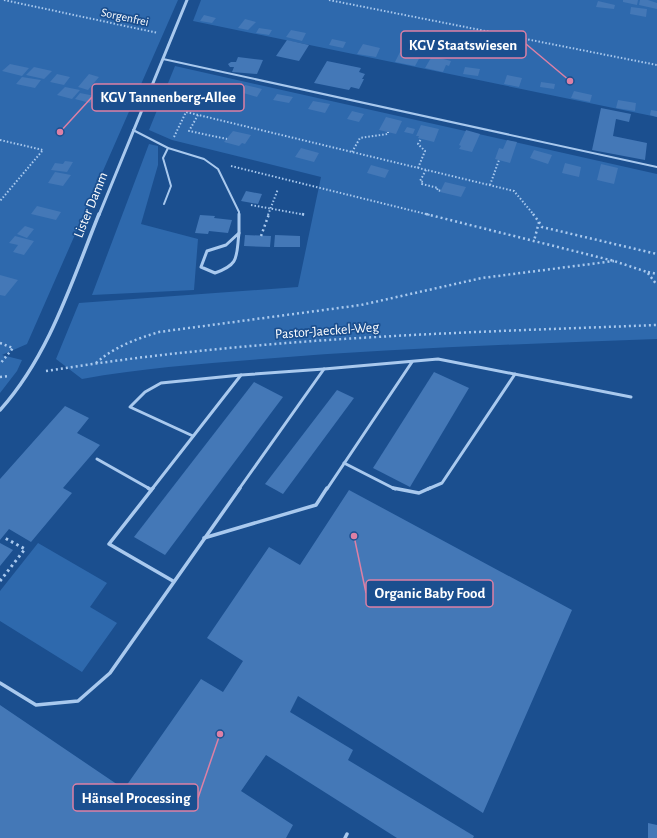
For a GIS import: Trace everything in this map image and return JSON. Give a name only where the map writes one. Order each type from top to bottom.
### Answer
[{"type":"street","name":"Lister Damm","points":[[0,410],[16,393],[30,374],[47,341],[187,0]]},
{"type":"lane","points":[[163,59],[657,167]]},
{"type":"lane","points":[[133,130],[168,148],[204,159],[218,169],[239,212],[239,233],[236,260],[229,268],[215,273],[201,266],[207,251],[226,245],[239,233]]},
{"type":"lane","points":[[164,204],[171,186],[163,158],[168,148]]},
{"type":"lane","points":[[193,436],[130,407],[145,392],[161,383],[438,359],[630,397]]},
{"type":"lane","points":[[204,538],[316,505],[412,362]]},
{"type":"lane","points":[[0,683],[36,705],[78,701],[110,672],[324,369]]},
{"type":"lane","points":[[344,463],[398,490],[419,493],[442,483],[515,374]]},
{"type":"lane","points":[[173,581],[109,544],[241,375]]},
{"type":"lane","points":[[97,459],[151,490]]},
{"type":"path","name":"Sorgenfrei","points":[[4,0],[172,36]]},
{"type":"path","points":[[329,0],[657,65]]},
{"type":"path","points":[[168,148],[186,112],[514,191],[542,227],[657,254]]},
{"type":"path","points":[[198,115],[188,131],[227,139]]},
{"type":"path","points":[[352,152],[360,138],[388,134],[388,132]]},
{"type":"path","points":[[418,168],[425,151],[418,144],[421,139]]},
{"type":"path","points":[[0,140],[43,150],[0,201]]},
{"type":"path","points":[[204,159],[614,261],[657,274]]},
{"type":"path","points":[[490,185],[499,160]]},
{"type":"path","points":[[426,170],[420,181],[423,182],[422,184],[438,188],[437,190],[441,191]]},
{"type":"path","points":[[261,236],[278,189]]},
{"type":"path","points":[[234,202],[306,215]]},
{"type":"path","points":[[534,241],[539,222]]},
{"type":"path","points":[[96,363],[101,358],[132,340],[159,332],[361,305],[482,278],[614,261]]},
{"type":"path","points":[[647,272],[657,285]]},
{"type":"path","name":"Pastor-Jaeckel-Weg","points":[[0,377],[186,352],[297,342],[447,333],[657,325]]},
{"type":"path","points":[[0,343],[13,348],[0,364]]},
{"type":"path","points":[[0,580],[25,549],[3,537]]},
{"type":"shaded area","points":[[0,0],[178,0],[27,344],[2,355],[22,360],[17,371],[0,393]]},
{"type":"shaded area","points":[[201,0],[657,0],[657,117],[193,21]]},
{"type":"shaded area","points":[[175,66],[657,174],[657,339],[311,355],[172,367],[82,379],[56,359],[79,303],[298,287],[321,177],[172,140],[149,130]]},
{"type":"shaded area","points":[[149,144],[158,146],[158,165],[141,224],[198,239],[194,290],[92,295]]},
{"type":"shaded area","points":[[38,543],[107,583],[90,607],[117,623],[82,672],[0,621],[0,591]]},
{"type":"building","points":[[623,0],[638,0],[637,5],[623,2]]},
{"type":"building","points":[[640,0],[648,0],[657,3],[657,9],[639,5]]},
{"type":"building","points":[[598,1],[615,5],[614,9],[596,7]]},
{"type":"building","points":[[631,7],[647,9],[646,17],[630,14]]},
{"type":"building","points":[[204,15],[216,18],[212,23],[200,21]]},
{"type":"building","points":[[245,19],[256,22],[248,30],[238,28]]},
{"type":"building","points":[[259,28],[272,30],[269,35],[256,33]]},
{"type":"building","points":[[291,30],[306,33],[302,41],[286,37]]},
{"type":"building","points":[[332,39],[346,42],[343,48],[329,45]]},
{"type":"building","points":[[287,40],[309,45],[299,61],[276,56]]},
{"type":"building","points":[[363,44],[380,48],[376,57],[357,54]]},
{"type":"building","points":[[400,52],[420,57],[415,66],[395,62]]},
{"type":"building","points":[[432,56],[451,61],[449,66],[446,65],[443,72],[425,68]]},
{"type":"building","points":[[238,57],[263,60],[257,74],[232,72],[234,67],[230,67],[228,64],[231,62],[236,62]]},
{"type":"building","points":[[327,61],[361,68],[359,72],[365,74],[359,89],[351,87],[349,90],[314,83]]},
{"type":"building","points":[[10,64],[29,68],[22,76],[2,71]]},
{"type":"building","points":[[34,67],[52,71],[44,79],[26,75]]},
{"type":"building","points":[[465,67],[480,69],[478,76],[463,74]]},
{"type":"building","points":[[57,74],[70,77],[64,85],[50,82]]},
{"type":"building","points":[[89,74],[99,77],[88,90],[78,87]]},
{"type":"building","points":[[507,75],[522,78],[519,87],[504,84]]},
{"type":"building","points":[[22,77],[41,80],[35,88],[16,84]]},
{"type":"building","points":[[541,82],[555,84],[554,89],[540,87]]},
{"type":"building","points":[[245,85],[262,89],[257,97],[240,92]]},
{"type":"building","points":[[65,87],[80,90],[72,99],[57,95]]},
{"type":"building","points":[[574,91],[592,95],[590,102],[571,98]]},
{"type":"building","points":[[80,93],[95,96],[90,103],[75,99]]},
{"type":"building","points":[[277,94],[293,97],[289,103],[273,100]]},
{"type":"building","points":[[618,100],[636,103],[635,111],[616,108]]},
{"type":"building","points":[[313,101],[330,104],[325,113],[308,109]]},
{"type":"building","points":[[601,108],[631,114],[629,122],[616,119],[613,136],[647,143],[645,160],[592,150]]},
{"type":"building","points":[[651,110],[657,111],[657,117],[650,115]]},
{"type":"building","points":[[352,111],[364,114],[359,122],[347,119]]},
{"type":"building","points":[[386,117],[402,121],[396,134],[379,130]]},
{"type":"building","points":[[421,125],[439,129],[434,142],[418,138],[419,136],[416,136]]},
{"type":"building","points":[[407,127],[415,129],[413,134],[404,132]]},
{"type":"building","points":[[466,130],[480,134],[472,152],[459,149],[461,146],[459,145]]},
{"type":"building","points":[[233,131],[251,135],[245,144],[242,143],[239,146],[224,142]]},
{"type":"building","points":[[507,140],[517,142],[510,163],[495,159],[499,148],[503,149]]},
{"type":"building","points":[[301,148],[319,153],[314,162],[295,157]]},
{"type":"building","points":[[534,150],[552,155],[548,164],[530,158]]},
{"type":"building","points":[[65,161],[73,162],[67,172],[51,170],[55,163],[63,164]]},
{"type":"building","points":[[565,163],[581,167],[579,177],[562,173]]},
{"type":"building","points":[[601,164],[618,168],[614,184],[597,180]]},
{"type":"building","points":[[371,165],[389,170],[385,178],[367,173]]},
{"type":"building","points":[[55,172],[71,175],[63,186],[48,183]]},
{"type":"building","points":[[445,182],[466,187],[461,197],[440,192]]},
{"type":"building","points":[[246,191],[262,194],[258,204],[241,201]]},
{"type":"building","points":[[37,206],[61,212],[56,220],[31,214]]},
{"type":"building","points":[[200,215],[215,216],[214,218],[232,220],[228,233],[209,231],[208,234],[195,233]]},
{"type":"building","points":[[25,226],[34,229],[27,238],[17,234]]},
{"type":"building","points":[[245,235],[271,236],[270,247],[244,246]]},
{"type":"building","points":[[275,235],[300,236],[300,247],[274,247]]},
{"type":"building","points":[[15,236],[34,241],[24,255],[13,252],[18,245],[9,243]]},
{"type":"building","points":[[0,275],[18,280],[5,296],[0,295]]},
{"type":"building","points":[[434,372],[469,388],[410,487],[373,468]]},
{"type":"building","points":[[254,382],[283,397],[165,555],[134,537]]},
{"type":"building","points":[[337,390],[354,398],[283,494],[265,484]]},
{"type":"building","points":[[65,406],[89,418],[77,433],[100,445],[63,488],[72,493],[31,542],[9,529],[0,540],[0,479]]},
{"type":"building","points":[[349,490],[572,610],[483,813],[298,696],[290,712],[353,750],[348,760],[474,836],[473,838],[397,838],[266,755],[241,791],[293,825],[286,838],[0,838],[0,705],[124,789],[201,679],[223,692],[243,661],[207,638],[269,547],[300,565]]},
{"type":"building","points":[[0,543],[13,550],[0,566]]},
{"type":"building","points":[[648,823],[657,825],[657,838],[648,838]]},
{"type":"place","name":"KGV Staatswiesen","points":[[570,81]]},
{"type":"place","name":"KGV Tannenberg-Allee","points":[[60,132]]},
{"type":"place","name":"Organic Baby Food","points":[[354,536]]},
{"type":"place","name":"Hänsel Processing","points":[[220,734]]}]
